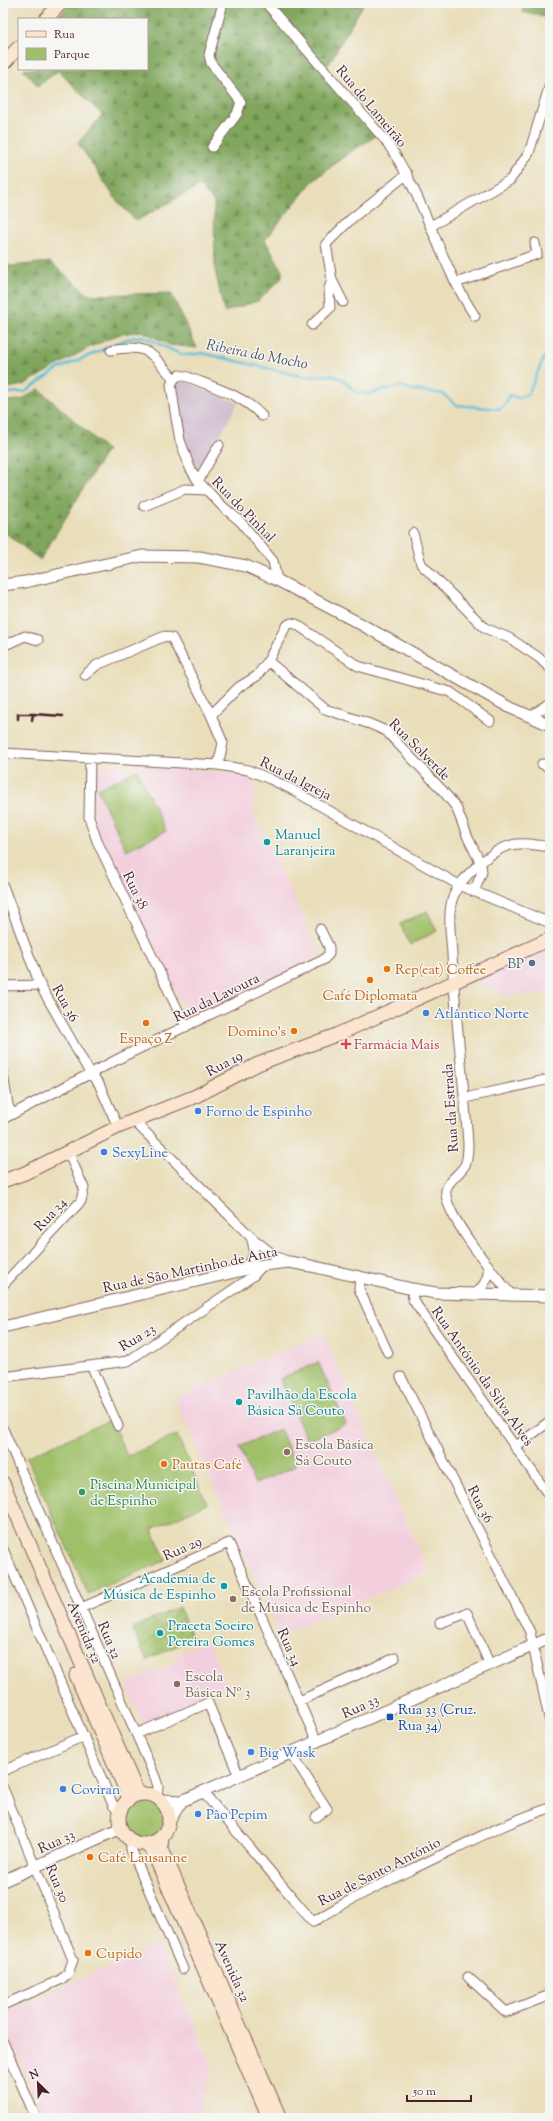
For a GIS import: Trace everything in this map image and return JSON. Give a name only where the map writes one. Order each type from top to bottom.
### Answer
[{"type":"main road","points":[[47,18],[61,3]]},
{"type":"main road","points":[[3,64],[18,48]]},
{"type":"main road","name":"Rua 19","points":[[3,1181],[68,1152],[133,1120],[196,1096],[258,1064],[336,1035],[550,939]]},
{"type":"main road","name":"Avenida 32","points":[[3,1483],[134,1796]]},
{"type":"main road","name":"Avenida 32","points":[[3,1506],[134,1796]]},
{"type":"main road","points":[[151,1794],[160,1799],[166,1806],[170,1819],[166,1832],[162,1837],[145,1844],[131,1840],[121,1828],[120,1813],[122,1808],[134,1796],[151,1794]]},
{"type":"main road","name":"Avenida 32","points":[[162,1837],[161,1847],[280,2118]]},
{"type":"main road","name":"Avenida 32","points":[[145,1844],[152,1850],[269,2118]]},
{"type":"street","points":[[212,146],[237,114],[241,102],[211,63],[209,55],[223,3]]},
{"type":"street","name":"Rua do Lameirão","points":[[266,3],[385,140],[401,162],[456,283],[475,316]]},
{"type":"street","points":[[431,226],[510,180],[529,153],[548,97],[550,84]]},
{"type":"street","points":[[343,302],[332,280],[326,244],[351,220],[407,174]]},
{"type":"street","points":[[456,283],[536,254],[535,243]]},
{"type":"street","points":[[312,325],[330,308],[329,288],[332,280]]},
{"type":"street","points":[[111,350],[127,347],[147,350],[174,379],[179,375],[188,377],[241,399],[262,416]]},
{"type":"street","name":"Rua do Pinhal","points":[[174,379],[171,385],[180,440],[190,468],[206,490],[240,521],[273,561],[277,580]]},
{"type":"street","name":"Rua do Pinhal","points":[[198,481],[219,445]]},
{"type":"street","points":[[144,506],[166,495],[186,489],[206,490]]},
{"type":"street","points":[[413,533],[421,564],[485,628],[509,638],[538,657],[550,668]]},
{"type":"street","points":[[3,585],[25,582],[142,556],[199,557],[246,566],[277,580],[357,622],[511,708],[550,726]]},
{"type":"street","points":[[211,715],[239,687],[257,676],[268,661],[286,626],[291,623],[296,624],[358,666],[450,692],[490,721]]},
{"type":"street","points":[[3,646],[25,636],[38,640]]},
{"type":"street","points":[[85,675],[96,664],[165,636],[172,638],[211,715],[223,743],[218,765]]},
{"type":"street","name":"Rua Solverde","points":[[268,661],[325,709],[370,724],[390,735],[456,807],[473,849],[481,864]]},
{"type":"street","points":[[531,716],[550,703]]},
{"type":"street","name":"Rua da Igreja","points":[[3,753],[218,765],[248,770],[291,789],[459,885],[550,923]]},
{"type":"street","name":"Rua 38","points":[[90,758],[88,817],[97,841],[186,1027]]},
{"type":"street","points":[[459,885],[481,864],[499,850],[511,845],[550,847]]},
{"type":"street","points":[[474,892],[482,872],[481,864]]},
{"type":"street","name":"Rua da Estrada","points":[[459,885],[453,898],[450,911],[453,983],[465,1098],[468,1156],[464,1166],[446,1189],[446,1197],[465,1236],[512,1296]]},
{"type":"street","name":"Rua 36","points":[[3,886],[40,985],[90,1073],[99,1084],[118,1127]]},
{"type":"street","name":"Rua da Lavoura","points":[[3,1119],[90,1073],[323,960],[329,954],[329,947],[320,929]]},
{"type":"street","points":[[3,986],[40,985]]},
{"type":"street","points":[[3,1074],[8,1105],[12,1114]]},
{"type":"street","points":[[465,1098],[550,1079]]},
{"type":"street","points":[[133,1120],[251,1237],[275,1256],[289,1262]]},
{"type":"street","name":"Rua 34","points":[[3,1285],[81,1201],[84,1192],[82,1183],[68,1152]]},
{"type":"street","points":[[236,1272],[253,1260],[254,1246],[251,1237]]},
{"type":"street","name":"Rua de São Martinho de Anta","points":[[3,1327],[236,1272],[289,1262],[412,1289],[491,1296],[550,1296]]},
{"type":"street","points":[[488,1265],[489,1273],[487,1282],[491,1296]]},
{"type":"street","name":"Rua 23","points":[[3,1377],[126,1362],[254,1276],[263,1266]]},
{"type":"street","points":[[360,1277],[359,1289],[388,1354]]},
{"type":"street","points":[[474,1295],[487,1282]]},
{"type":"street","name":"Rua António da Silva Alves","points":[[412,1289],[413,1300],[550,1497]]},
{"type":"street","points":[[92,1367],[118,1426]]},
{"type":"street","name":"Rua 36","points":[[401,1377],[523,1618],[534,1646],[534,1656],[550,1722]]},
{"type":"street","points":[[515,1447],[550,1421]]},
{"type":"street","name":"Rua 32","points":[[3,1429],[136,1734],[158,1786],[160,1799]]},
{"type":"street","name":"Rua 34","points":[[229,1542],[317,1742]]},
{"type":"street","name":"Rua 29","points":[[81,1608],[229,1542]]},
{"type":"street","points":[[3,1549],[113,1805],[120,1813]]},
{"type":"street","points":[[440,1623],[467,1613],[490,1665]]},
{"type":"street","name":"Rua 33","points":[[160,1799],[182,1801],[550,1638]]},
{"type":"street","points":[[299,1701],[395,1658]]},
{"type":"street","points":[[136,1734],[208,1703],[239,1776]]},
{"type":"street","points":[[3,1771],[84,1736]]},
{"type":"street","points":[[291,1753],[327,1809],[316,1817]]},
{"type":"street","name":"Rua 30","points":[[3,1788],[72,1954],[72,1967],[68,1974],[60,1980],[3,2005]]},
{"type":"street","name":"Rua de Santo António","points":[[203,1792],[313,1922],[335,1908],[459,1846],[523,1817],[550,1808]]},
{"type":"street","points":[[170,1819],[182,1801]]},
{"type":"street","name":"Rua 33","points":[[3,1881],[121,1828]]},
{"type":"street","points":[[131,1840],[131,1849],[183,1969]]},
{"type":"street","points":[[468,1977],[506,2012],[550,1995]]},
{"type":"street","points":[[3,2042],[36,2118]]},
{"type":"shaded area","points":[[177,378],[238,403],[219,438],[215,438],[203,465],[193,467],[182,435],[175,386]]},
{"type":"shaded area","points":[[104,765],[224,772],[253,779],[255,784],[254,815],[321,955],[201,1014],[195,1015],[190,1005],[184,1008],[98,833],[92,812],[96,773],[99,768]]},
{"type":"shaded area","name":"BP","points":[[550,947],[550,993],[505,996],[492,989],[486,989],[476,979]]},
{"type":"shaded area","name":"Escola Básica Sá Couto","points":[[322,1333],[429,1573],[280,1635],[175,1398]]},
{"type":"shaded area","name":"Escola Básica Nº 3","points":[[208,1641],[227,1686],[194,1700],[195,1704],[144,1726],[126,1683],[175,1662],[173,1656]]},
{"type":"shaded area","points":[[150,1948],[157,1948],[162,1951],[213,2067],[197,2118],[45,2118],[3,2023],[3,2017],[6,2013]]},
{"type":"green space","points":[[71,3],[364,3],[327,67],[376,136],[350,152],[312,182],[265,240],[282,271],[282,278],[258,301],[224,312],[215,270],[214,202],[199,186],[136,221],[117,201],[78,143],[102,115],[58,71],[38,86],[24,70],[148,70],[148,18],[57,18]]},
{"type":"green space","points":[[526,3],[550,3],[550,18],[522,12]]},
{"type":"green space","points":[[3,260],[10,266],[50,262],[89,295],[171,293],[197,348],[170,345],[142,331],[120,334],[88,348],[23,385],[3,389]]},
{"type":"green space","points":[[39,389],[107,450],[40,560],[3,531],[3,401],[21,400]]},
{"type":"green space","points":[[137,770],[166,831],[126,850],[97,789]]},
{"type":"green space","points":[[427,911],[437,931],[410,945],[400,924]]},
{"type":"green space","points":[[318,1362],[346,1424],[307,1441],[280,1379]]},
{"type":"green space","points":[[111,1420],[127,1456],[177,1435],[207,1504],[152,1529],[166,1560],[88,1594],[26,1457]]},
{"type":"green space","points":[[280,1429],[296,1466],[255,1484],[239,1447]]},
{"type":"green space","name":"Praceta Soeiro Pereira Gomes","points":[[179,1607],[193,1638],[147,1660],[132,1628]]},
{"type":"green space","points":[[140,1800],[148,1800],[155,1803],[160,1808],[163,1819],[160,1830],[155,1835],[148,1838],[140,1838],[133,1835],[128,1830],[125,1823],[125,1815],[128,1808],[133,1803]]},
{"type":"waterway","name":"Ribeira do Mocho","points":[[3,396],[8,393],[25,392],[58,369],[127,339],[142,336],[180,354],[190,355],[202,353],[305,377],[331,375],[342,379],[356,392],[367,394],[401,386],[414,390],[443,394],[456,405],[500,409],[506,403],[509,395],[518,398],[528,394],[544,358],[550,351]]},
{"type":"railway","points":[[18,719],[18,714],[33,714]]},
{"type":"railway","points":[[32,720],[33,714],[63,716]]},
{"type":"place","name":"Manuel Laranjeira","points":[[267,842]]},
{"type":"place","name":"BP","points":[[532,963]]},
{"type":"place","name":"Rep(eat) Coffee","points":[[387,969]]},
{"type":"place","name":"Café Diplomata","points":[[370,980]]},
{"type":"place","name":"Atlântico Norte","points":[[426,1013]]},
{"type":"place","name":"Espaço Z","points":[[146,1023]]},
{"type":"place","name":"Domino's","points":[[294,1031]]},
{"type":"place","name":"Farmácia Mais","points":[[346,1044]]},
{"type":"place","name":"Forno de Espinho","points":[[198,1111]]},
{"type":"place","name":"SexyLine","points":[[104,1152]]},
{"type":"place","name":"Pavilhão da Escola Básica Sá Couto","points":[[239,1402]]},
{"type":"place","name":"Escola Básica Sá Couto","points":[[287,1452]]},
{"type":"place","name":"Pautas Café","points":[[164,1464]]},
{"type":"place","name":"Piscina Municipal de Espinho","points":[[82,1492]]},
{"type":"place","name":"Academia de Música de Espinho","points":[[224,1586]]},
{"type":"place","name":"Escola Profissional de Música de Espinho","points":[[233,1599]]},
{"type":"place","name":"Praceta Soeiro Pereira Gomes","points":[[160,1633]]},
{"type":"place","name":"Escola Básica Nº 3","points":[[177,1684]]},
{"type":"place","name":"Rua 33 (Cruz. Rua 34)","points":[[390,1717]]},
{"type":"place","name":"Big Wask","points":[[251,1752]]},
{"type":"place","name":"Coviran","points":[[63,1789]]},
{"type":"place","name":"Pão Pepim","points":[[198,1814]]},
{"type":"place","name":"Café Lausanne","points":[[90,1857]]},
{"type":"place","name":"Cupido","points":[[88,1953]]}]
